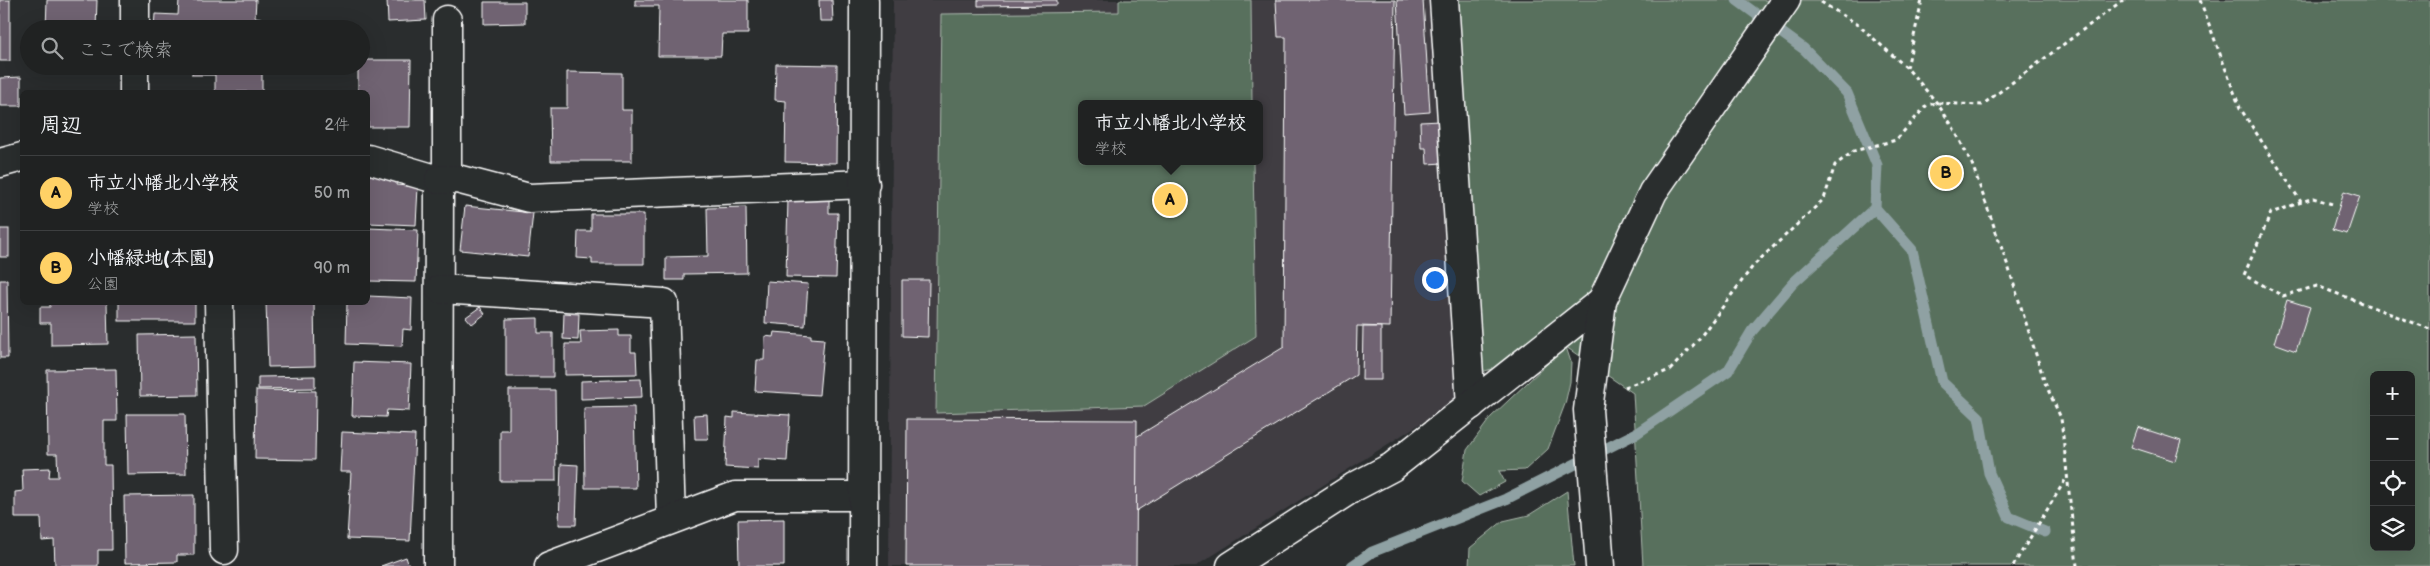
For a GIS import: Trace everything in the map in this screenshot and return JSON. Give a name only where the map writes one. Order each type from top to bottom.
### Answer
[{"type":"street","points":[[134,20],[135,0]]},
{"type":"street","points":[[864,0],[864,566]]},
{"type":"street","points":[[1444,0],[1471,406]]},
{"type":"street","points":[[1600,566],[1588,410],[1602,301],[1653,192],[1786,0]]},
{"type":"street","points":[[438,566],[440,289],[447,20]]},
{"type":"street","points":[[134,75],[134,90]]},
{"type":"street","points":[[0,163],[20,158]]},
{"type":"street","points":[[370,160],[443,180],[457,180],[528,198],[865,184]]},
{"type":"street","points":[[440,289],[664,303],[671,519]]},
{"type":"street","points":[[1231,566],[1354,487],[1392,466],[1471,406],[1602,301]]},
{"type":"street","points":[[219,305],[224,550]]},
{"type":"street","points":[[549,566],[735,496],[863,496]]},
{"type":"path","points":[[1907,68],[1922,0]]},
{"type":"path","points":[[1624,387],[1670,370],[1698,340],[1753,266],[1824,199],[1835,165],[1854,151],[1896,140],[1928,105],[1937,103],[1982,105],[2123,0]]},
{"type":"path","points":[[2200,0],[2240,108],[2301,202]]},
{"type":"path","points":[[1821,2],[1857,24],[1907,68],[1937,103],[1953,127],[1972,164],[2009,269],[2045,383],[2061,418],[2077,566]]},
{"type":"path","points":[[2332,204],[2312,198],[2271,213],[2244,275],[2283,296],[2317,286],[2430,329]]},
{"type":"path","points":[[2013,566],[2046,515],[2068,476]]},
{"type":"shaded area","points":[[893,0],[1439,0],[1459,399],[1196,566],[889,566]]},
{"type":"green space","points":[[1119,0],[1251,0],[1252,100],[1078,100],[1078,165],[1253,165],[1256,336],[1144,406],[936,413],[941,14],[1119,12]]},
{"type":"green space","points":[[1451,0],[2430,0],[2430,566],[1643,566],[1633,393],[1566,347],[1571,362],[1570,382],[1565,404],[1548,449],[1525,470],[1499,471],[1505,482],[1479,496],[1462,481],[1467,450],[1491,417],[1565,347],[1475,374]]},
{"type":"green space","points":[[1567,491],[1574,566],[1469,566],[1470,548],[1503,521],[1529,515]]},
{"type":"building","points":[[0,0],[10,0],[10,61],[0,61]]},
{"type":"building","points":[[47,0],[97,0],[96,20],[46,20]]},
{"type":"building","points":[[179,0],[256,0],[255,17],[261,18],[261,20],[155,20],[155,14],[178,15]]},
{"type":"building","points":[[387,0],[425,0],[426,20],[388,22]]},
{"type":"building","points":[[635,0],[748,0],[748,34],[722,34],[721,56],[658,56],[659,6],[635,6]]},
{"type":"building","points":[[819,0],[832,0],[833,21],[820,21]]},
{"type":"building","points":[[978,0],[1057,0],[1057,5],[978,6]]},
{"type":"building","points":[[1276,0],[1395,0],[1390,327],[1357,326],[1356,375],[1136,511],[1136,437],[1284,347],[1286,37],[1278,37]]},
{"type":"building","points":[[1397,0],[1423,0],[1430,112],[1404,114]]},
{"type":"building","points":[[484,2],[525,2],[525,23],[484,24]]},
{"type":"building","points":[[370,60],[411,60],[410,127],[370,127],[370,90],[358,90],[358,75],[370,75]]},
{"type":"building","points":[[776,64],[837,65],[836,163],[785,162],[786,101],[775,100]]},
{"type":"building","points":[[567,72],[622,73],[622,110],[632,110],[632,161],[551,161],[550,108],[567,108]]},
{"type":"building","points":[[215,75],[262,75],[262,90],[215,90]]},
{"type":"building","points":[[21,77],[20,106],[0,106],[0,78]]},
{"type":"building","points":[[1441,121],[1443,163],[1427,164],[1426,148],[1421,148],[1420,122]]},
{"type":"building","points":[[370,175],[397,177],[396,185],[418,187],[416,225],[370,223]]},
{"type":"building","points":[[2344,191],[2360,196],[2347,234],[2332,230]]},
{"type":"building","points":[[788,199],[829,200],[829,213],[838,213],[836,278],[786,277]]},
{"type":"building","points":[[465,206],[533,213],[528,257],[460,250]]},
{"type":"building","points":[[746,207],[747,273],[684,274],[684,280],[666,280],[666,257],[708,256],[707,208]]},
{"type":"building","points":[[591,214],[644,214],[644,264],[592,264],[592,259],[577,258],[578,231],[591,231]]},
{"type":"building","points":[[370,228],[418,230],[416,282],[370,281]]},
{"type":"building","points":[[0,229],[9,229],[9,257],[0,257]]},
{"type":"building","points":[[0,280],[7,280],[8,358],[0,358]]},
{"type":"building","points":[[902,280],[929,280],[928,337],[902,336]]},
{"type":"building","points":[[767,281],[808,284],[805,326],[765,323]]},
{"type":"building","points":[[370,296],[412,298],[411,330],[403,329],[402,346],[346,344],[347,305],[370,305]]},
{"type":"building","points":[[2287,300],[2310,307],[2296,351],[2274,343]]},
{"type":"building","points":[[50,305],[107,305],[108,344],[51,345],[51,323],[40,323],[40,307],[50,307]]},
{"type":"building","points":[[119,305],[195,305],[195,321],[119,321]]},
{"type":"building","points":[[266,305],[314,305],[315,366],[268,367]]},
{"type":"building","points":[[480,307],[485,314],[472,324],[466,317]]},
{"type":"building","points":[[564,313],[579,314],[578,340],[563,339]]},
{"type":"building","points":[[538,318],[538,333],[553,333],[553,377],[506,377],[506,319]]},
{"type":"building","points":[[1363,327],[1381,327],[1381,380],[1362,380]]},
{"type":"building","points":[[619,330],[619,336],[631,336],[631,352],[636,352],[637,374],[565,375],[565,344],[581,344],[580,331]]},
{"type":"building","points":[[774,332],[811,335],[811,338],[824,339],[819,395],[755,391],[757,360],[764,360],[765,336],[773,337]]},
{"type":"building","points":[[196,334],[197,395],[140,396],[139,335]]},
{"type":"building","points":[[354,362],[411,364],[409,411],[387,410],[386,417],[352,416]]},
{"type":"building","points":[[116,369],[117,421],[104,421],[104,465],[111,465],[112,550],[98,550],[98,566],[55,566],[54,540],[42,541],[41,518],[15,518],[15,492],[23,491],[22,469],[50,468],[49,477],[58,477],[57,454],[48,454],[47,370]]},
{"type":"building","points":[[315,376],[315,388],[258,389],[258,377]]},
{"type":"building","points":[[641,379],[642,397],[581,399],[581,381]]},
{"type":"building","points":[[256,390],[316,391],[315,460],[255,459]]},
{"type":"building","points":[[509,390],[555,390],[556,481],[500,481],[500,430],[509,430]]},
{"type":"building","points":[[634,407],[636,488],[585,488],[584,408]]},
{"type":"building","points":[[734,412],[790,415],[787,461],[758,459],[758,469],[725,467],[727,417],[734,418]]},
{"type":"building","points":[[127,414],[185,414],[186,474],[128,475]]},
{"type":"building","points":[[707,414],[708,439],[695,439],[694,415]]},
{"type":"building","points":[[907,419],[1137,420],[1136,566],[906,566]]},
{"type":"building","points":[[2138,427],[2181,441],[2175,461],[2131,447]]},
{"type":"building","points":[[342,432],[415,435],[410,541],[347,539],[351,472],[340,472]]},
{"type":"building","points":[[561,464],[578,465],[576,525],[559,525]]},
{"type":"building","points":[[194,495],[194,555],[177,555],[177,562],[125,563],[124,496]]},
{"type":"building","points":[[784,519],[784,566],[739,566],[738,520]]},
{"type":"building","points":[[406,557],[409,566],[381,566]]},
{"type":"waterway","points":[[1737,0],[1804,49],[1847,93],[1877,165],[1875,208],[1912,250],[1942,382],[1979,417],[1989,473],[2009,517],[2045,532]]},
{"type":"waterway","points":[[1352,566],[1372,552],[1506,499],[1637,433],[1728,371],[1752,331],[1793,283],[1875,208]]},
{"type":"place","name":"小幡緑地(本園)","points":[[1946,173]]},
{"type":"place","name":"市立小幡北小学校","points":[[1170,200]]}]
